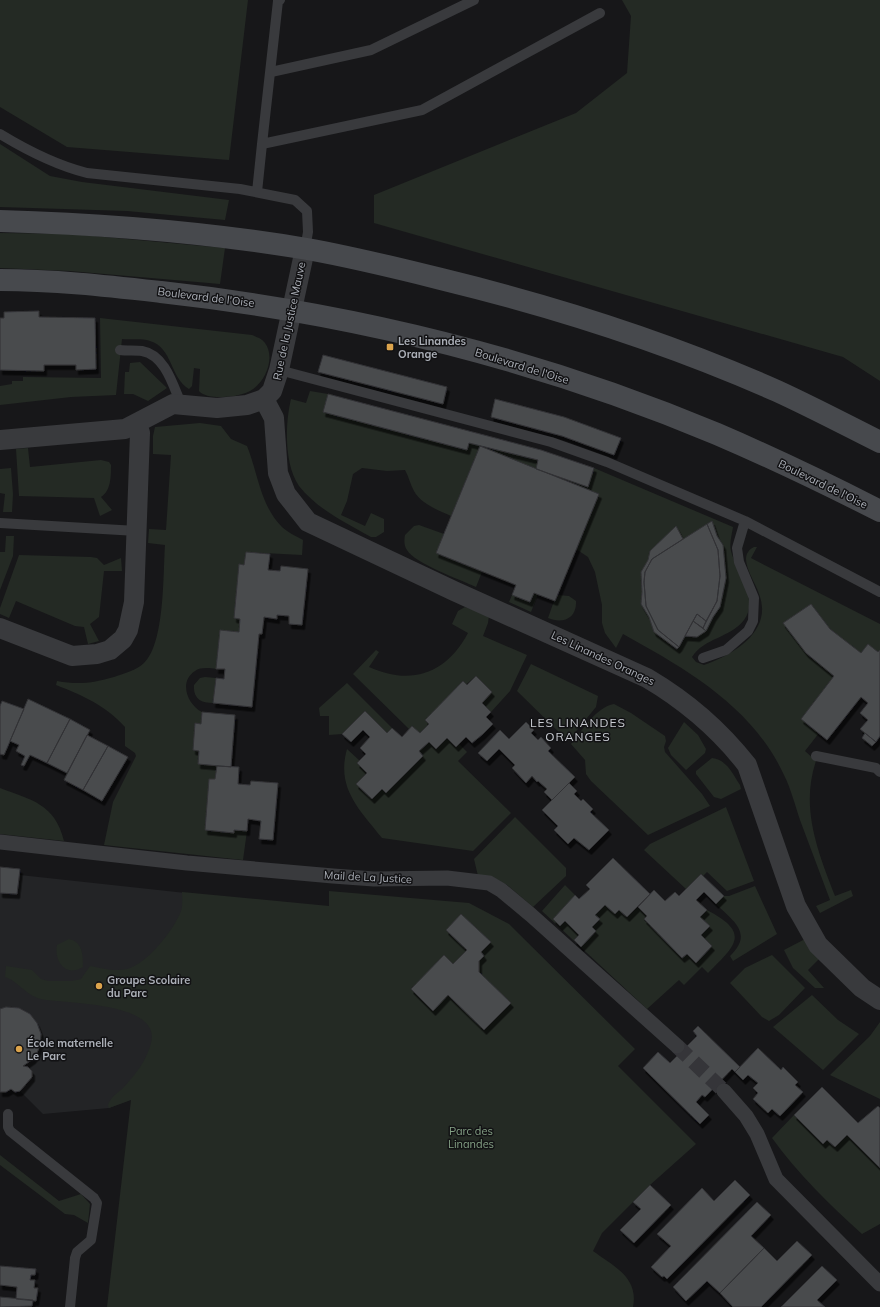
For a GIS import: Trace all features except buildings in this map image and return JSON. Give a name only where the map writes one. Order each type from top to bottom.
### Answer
[{"type":"main road","points":[[0,221],[49,222],[183,232],[305,249],[360,259],[505,295],[616,329],[672,349],[778,392],[880,442]]},
{"type":"main road","name":"Boulevard de l'Oise","points":[[0,280],[70,283],[224,298],[292,310],[438,342],[541,370],[607,392],[729,440],[880,511]]},
{"type":"street","name":"Rue de la Justice Mauve","points":[[264,399],[272,391],[279,370],[305,249]]},
{"type":"street","points":[[0,440],[115,430],[137,424],[167,407],[181,404],[217,408],[247,405],[264,399]]},
{"type":"street","name":"Les Linandes Oranges","points":[[264,399],[274,418],[278,473],[286,494],[308,522],[454,591],[647,678],[675,694],[699,713],[737,752],[746,765],[796,906],[818,944],[862,988],[880,1000]]},
{"type":"street","points":[[0,628],[72,656],[97,654],[117,645],[124,639],[133,610],[140,433],[137,424]]},
{"type":"street","name":"Mail de La Justice","points":[[0,842],[187,862],[340,876],[386,879],[447,878],[489,883],[501,890],[531,915],[677,1046]]},
{"type":"street","points":[[724,1091],[746,1116],[757,1134],[776,1179],[880,1284]]},
{"type":"lane","points":[[257,192],[278,1],[280,0]]},
{"type":"lane","points":[[271,72],[371,50],[474,0]]},
{"type":"lane","points":[[262,144],[422,110],[600,13]]},
{"type":"lane","points":[[0,134],[46,160],[65,168],[87,173],[240,189],[295,200],[302,204],[307,212],[308,232],[305,249]]},
{"type":"lane","points":[[120,350],[142,351],[150,354],[166,369],[181,404]]},
{"type":"lane","points":[[279,370],[551,442],[607,462],[745,521],[880,592]]},
{"type":"lane","points":[[703,658],[726,650],[748,631],[753,621],[754,598],[739,562],[737,548],[745,521]]},
{"type":"lane","points":[[0,523],[137,531]]},
{"type":"lane","points":[[816,756],[876,768],[880,772]]},
{"type":"lane","points":[[8,1114],[8,1127],[10,1132],[94,1198],[97,1203],[93,1236],[91,1240],[77,1252],[70,1307]]},
{"type":"shaded area","name":"Groupe Scolaire du Parc","points":[[0,867],[20,869],[20,875],[204,895],[190,1077],[109,1108],[43,1114],[20,1091],[15,1092],[11,1089],[6,1092],[0,1092]]},
{"type":"green space","points":[[0,0],[248,0],[229,160],[67,147],[0,107]]},
{"type":"green space","points":[[622,0],[880,0],[880,381],[843,357],[374,223],[374,195],[576,113],[627,73],[631,16]]},
{"type":"green space","points":[[0,144],[50,176],[82,182],[229,200],[225,220],[127,211],[0,207]]},
{"type":"green space","points":[[0,233],[72,234],[225,248],[220,284],[70,271],[0,268]]},
{"type":"green space","points":[[100,318],[252,335],[262,340],[268,349],[269,363],[267,370],[260,382],[246,393],[227,397],[208,396],[199,391],[200,369],[194,368],[192,386],[189,389],[178,378],[167,356],[158,345],[147,340],[122,339],[116,395],[71,397],[0,405],[0,386],[12,384],[12,381],[23,381],[23,377],[101,378]]},
{"type":"green space","points":[[140,362],[167,388],[148,401],[133,394],[124,394],[125,372],[129,372],[130,363]]},
{"type":"green space","points":[[310,391],[328,394],[324,412],[467,450],[469,443],[538,460],[536,469],[480,446],[451,516],[430,506],[417,496],[405,470],[387,471],[362,468],[353,474],[347,501],[341,515],[365,526],[371,513],[384,519],[384,532],[376,537],[371,537],[342,521],[314,502],[299,486],[294,477],[288,455],[287,444],[289,409],[291,399],[306,403]]},
{"type":"green space","points":[[200,423],[221,426],[231,439],[247,446],[260,488],[269,509],[282,527],[303,540],[302,555],[246,552],[244,565],[239,565],[234,618],[240,619],[239,632],[216,669],[205,668],[197,670],[187,681],[186,687],[189,699],[197,709],[202,712],[201,724],[196,723],[193,750],[199,751],[198,764],[217,766],[215,779],[209,779],[205,830],[234,833],[234,830],[247,831],[243,860],[104,845],[113,802],[136,756],[135,753],[125,746],[125,727],[117,719],[93,702],[56,685],[57,681],[86,683],[122,675],[134,670],[144,663],[151,653],[156,640],[162,607],[165,545],[148,543],[149,529],[166,530],[171,455],[153,454],[153,436],[155,427]]},
{"type":"green space","points":[[28,448],[30,467],[101,460],[109,462],[111,465],[110,483],[107,491],[101,497],[112,510],[100,516],[94,498],[19,496],[16,449]]},
{"type":"green space","points":[[11,468],[13,494],[12,512],[3,512],[5,494],[0,493],[0,469]]},
{"type":"green space","points":[[594,468],[733,527],[730,548],[748,594],[748,612],[744,620],[732,631],[703,646],[697,651],[692,657],[696,662],[704,665],[730,653],[746,641],[758,627],[761,618],[761,601],[747,566],[746,559],[748,552],[754,547],[757,547],[751,558],[880,624],[880,650],[878,652],[868,644],[861,653],[830,629],[811,604],[784,623],[806,653],[834,676],[801,719],[819,733],[805,751],[816,761],[812,778],[810,813],[817,846],[835,896],[851,890],[853,896],[820,913],[816,906],[830,900],[800,820],[791,791],[784,775],[770,751],[754,729],[736,709],[693,676],[670,661],[623,634],[616,648],[605,633],[602,623],[602,605],[595,572],[588,557],[576,549],[599,494],[543,471],[588,487]]},
{"type":"green space","points":[[419,525],[444,534],[436,553],[482,572],[476,587],[428,566],[411,555],[405,547],[405,535],[414,526]]},
{"type":"green space","points":[[6,536],[14,536],[13,556],[0,590],[0,552],[5,552]]},
{"type":"green space","points":[[19,555],[91,557],[97,558],[104,565],[121,558],[122,571],[104,571],[99,617],[90,624],[99,641],[88,644],[84,627],[75,626],[16,601],[9,618],[0,614],[0,608]]},
{"type":"green space","points":[[534,593],[538,594],[531,612],[509,602],[512,595],[530,602]]},
{"type":"green space","points":[[558,595],[569,596],[576,601],[576,607],[574,612],[568,618],[563,620],[553,620],[548,618],[554,601],[556,601]]},
{"type":"green space","points":[[465,607],[489,615],[488,623],[483,636],[527,655],[510,691],[491,712],[482,703],[492,692],[476,676],[425,720],[429,724],[420,733],[412,726],[409,729],[353,674],[376,650],[379,652],[369,667],[384,673],[413,675],[438,667],[459,647],[468,633],[452,624],[458,611]]},
{"type":"green space","points":[[531,664],[598,696],[596,707],[568,741],[517,691]]},
{"type":"green space","points":[[200,678],[216,678],[213,703],[201,701],[195,694],[194,685]]},
{"type":"green space","points":[[347,683],[392,728],[387,733],[365,711],[342,734],[329,735],[329,716],[320,716],[319,708]]},
{"type":"green space","points":[[614,704],[631,713],[665,736],[665,752],[702,794],[710,806],[648,835],[591,781],[586,774],[585,760],[571,744],[595,715],[607,706]]},
{"type":"green space","points":[[684,722],[698,735],[706,749],[705,753],[686,770],[671,755],[668,748]]},
{"type":"green space","points":[[447,738],[456,747],[459,744],[467,752],[458,761],[511,813],[473,851],[382,838],[358,807],[347,787],[344,763],[347,749],[360,761],[357,763],[367,773],[356,784],[372,799],[382,789],[386,793],[423,756],[419,751],[429,742],[436,749]]},
{"type":"green space","points":[[712,758],[722,761],[729,768],[741,789],[721,799],[714,797],[696,774],[696,771]]},
{"type":"green space","points":[[0,788],[41,805],[55,819],[64,841],[0,834]]},
{"type":"green space","points":[[726,807],[754,881],[727,891],[707,872],[703,876],[701,874],[686,889],[644,850],[650,844]]},
{"type":"green space","points":[[515,817],[566,868],[566,876],[533,907],[507,885],[498,880],[478,876],[474,859]]},
{"type":"green space","points":[[565,885],[575,895],[553,919],[560,926],[565,921],[579,935],[574,940],[581,947],[596,932],[592,927],[600,919],[595,915],[605,905],[619,910],[627,917],[638,907],[647,916],[644,920],[682,957],[687,954],[696,962],[712,946],[701,935],[710,926],[700,917],[707,910],[721,918],[730,926],[734,933],[732,947],[708,973],[702,967],[684,985],[679,980],[647,1009],[542,911]]},
{"type":"green space","points":[[755,886],[777,934],[733,961],[730,956],[737,948],[741,934],[734,922],[716,904],[724,896],[729,896]]},
{"type":"green space","name":"Parc des Linandes","points":[[329,891],[469,903],[509,924],[635,1049],[618,1066],[696,1144],[650,1185],[602,1233],[593,1251],[616,1267],[628,1280],[634,1297],[633,1307],[107,1307],[131,1100],[109,1108],[108,1105],[144,1061],[151,1043],[150,1029],[142,1019],[127,1012],[108,1007],[52,1001],[35,997],[5,977],[6,966],[32,970],[41,979],[48,981],[72,981],[81,979],[90,966],[118,970],[135,966],[159,945],[172,927],[181,911],[182,892],[329,906]]},
{"type":"green space","points":[[807,938],[821,957],[808,970],[824,988],[815,988],[793,968],[784,950]]},
{"type":"green space","points":[[69,939],[80,946],[83,967],[77,970],[66,969],[59,962],[57,957],[57,945]]},
{"type":"green space","points":[[772,955],[805,988],[779,1015],[769,1021],[762,1017],[730,983],[745,968]]},
{"type":"green space","points":[[812,995],[838,1020],[859,1034],[823,1070],[773,1027]]},
{"type":"green space","points":[[880,1022],[880,1099],[830,1075],[870,1036]]},
{"type":"green space","points":[[794,1115],[823,1144],[827,1140],[835,1147],[847,1135],[880,1168],[880,1224],[862,1234],[814,1188],[792,1164],[772,1138]]},
{"type":"green space","points":[[0,1155],[59,1201],[81,1194],[90,1204],[88,1223],[74,1215],[65,1214],[0,1165]]},
{"type":"tunnel","points":[[677,1046],[724,1091]]},
{"type":"place","name":"Les Linandes Orange","points":[[390,347]]},
{"type":"place","name":"Groupe Scolaire du Parc","points":[[99,986]]},
{"type":"place","name":"École maternelle Le Parc","points":[[19,1049]]},
{"type":"district","name":"LES LINANDES ORANGES","points":[[578,730]]}]
